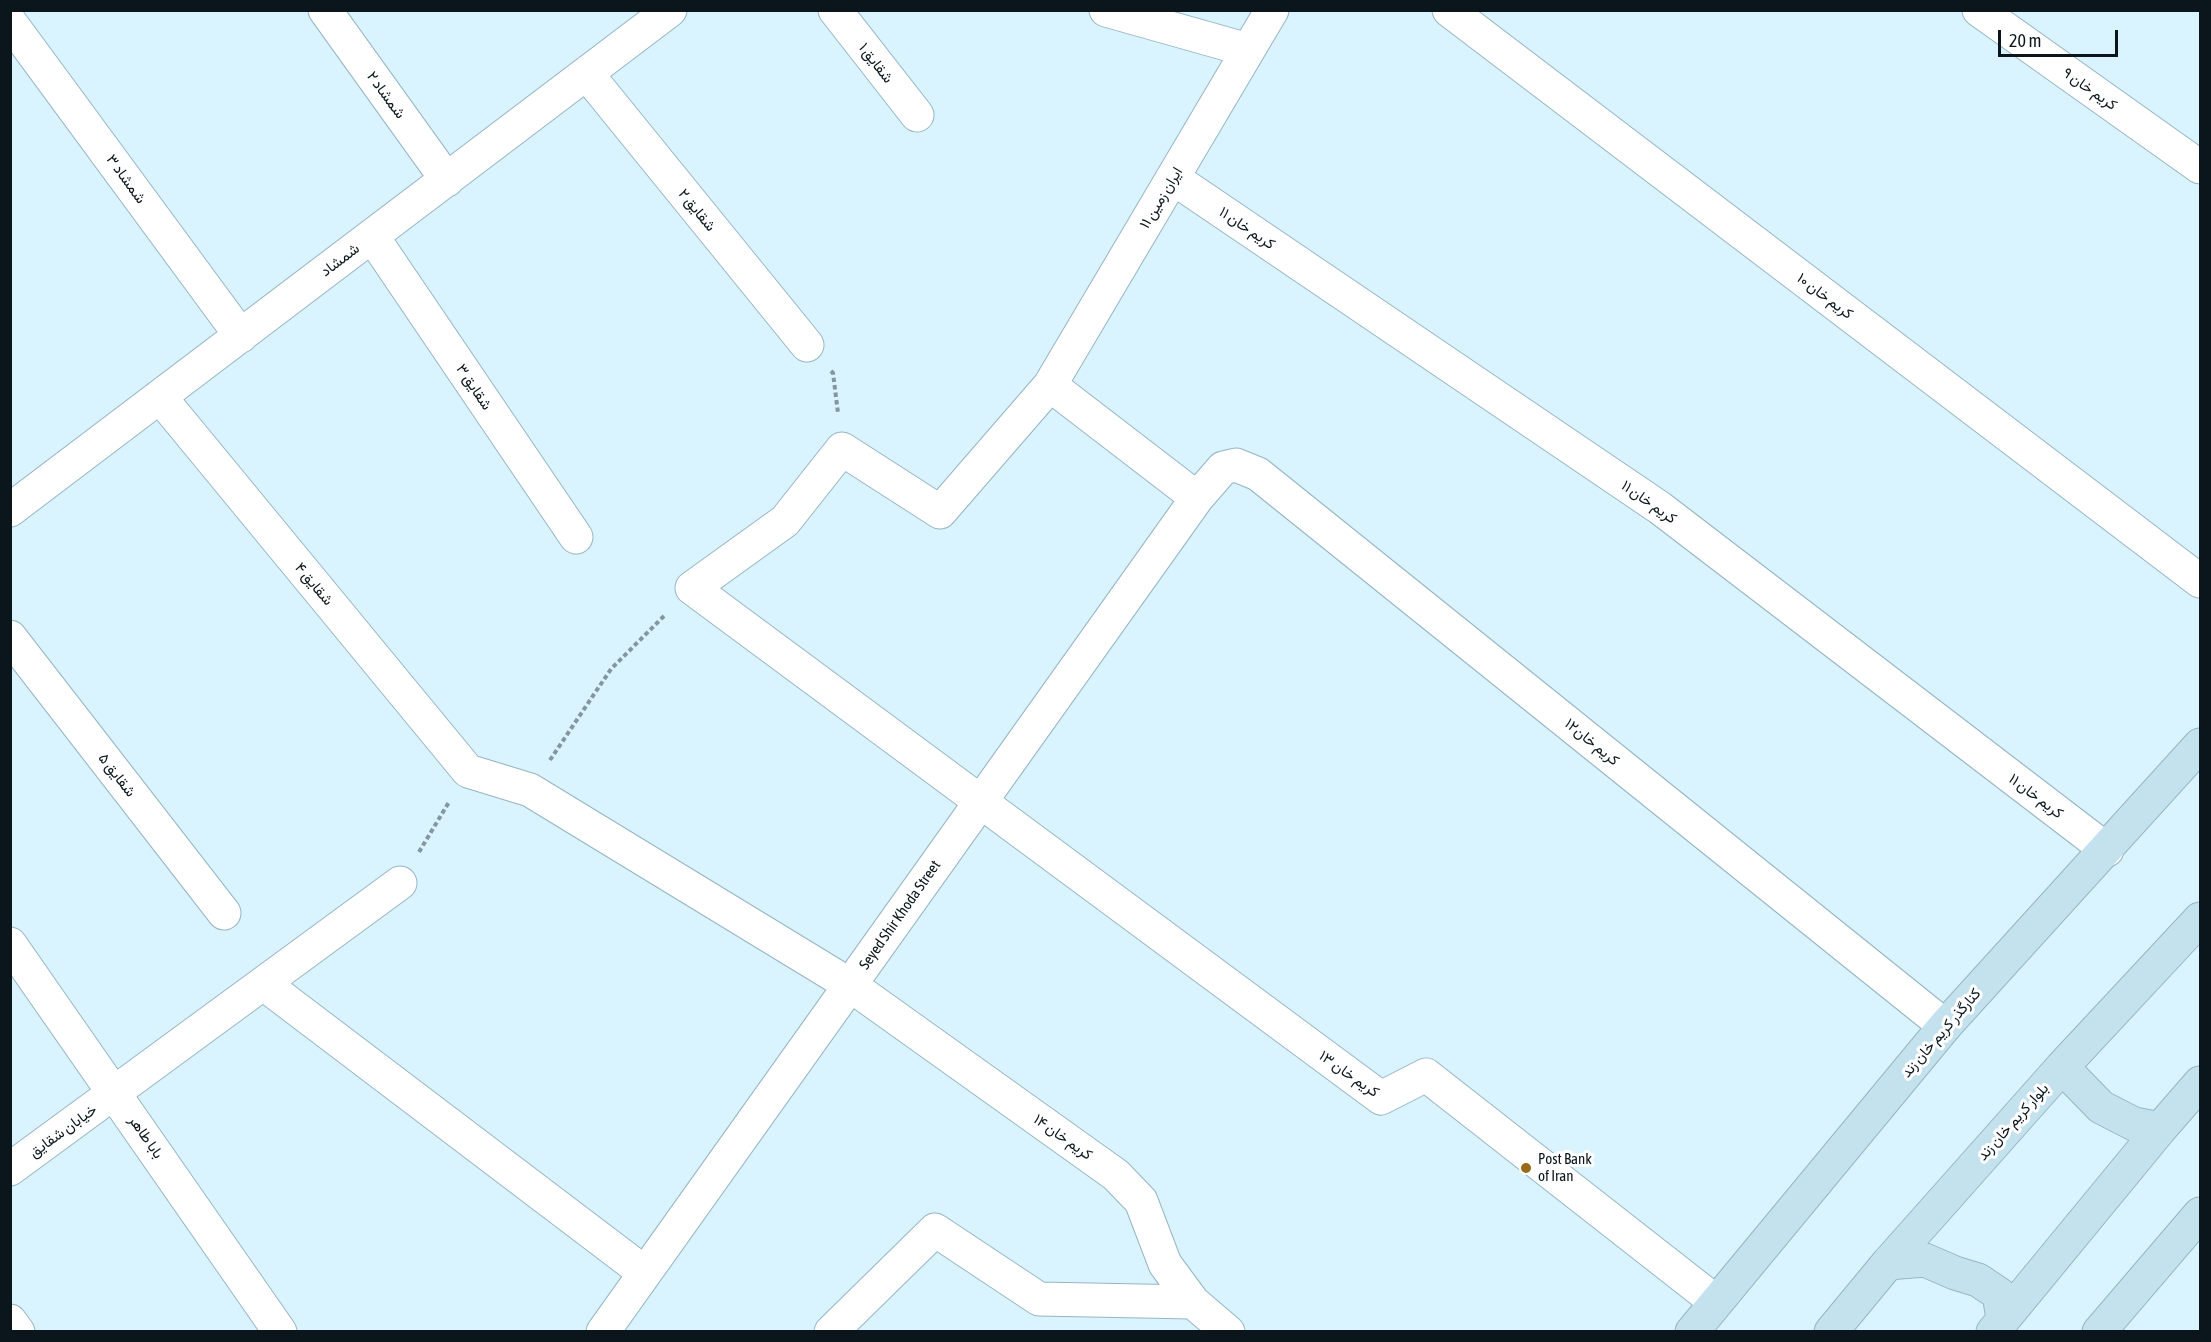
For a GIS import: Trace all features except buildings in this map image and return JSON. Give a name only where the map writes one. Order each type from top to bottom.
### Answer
[{"type":"main road","name":"کنارگذر کریم خان زند","points":[[1692,1332],[1945,1026],[2200,745]]},
{"type":"main road","name":"بلوار کریم خان زند","points":[[1831,1332],[1888,1263],[2062,1067],[2200,919]]},
{"type":"main road","points":[[2062,1067],[2101,1107],[2134,1124],[2160,1129]]},
{"type":"main road","points":[[1998,1325],[2200,1083]]},
{"type":"main road","points":[[2099,1332],[2200,1214]]},
{"type":"main road","points":[[1888,1263],[1925,1260],[1978,1280],[1999,1294],[1998,1325]]},
{"type":"street","name":"شمشاد ۲","points":[[325,10],[447,180]]},
{"type":"street","name":"شقایق ۱","points":[[835,10],[917,115]]},
{"type":"street","points":[[1106,10],[1248,50]]},
{"type":"street","name":"ایران زمین ۱۱","points":[[842,449],[940,512],[1050,385],[1272,10]]},
{"type":"street","name":"کریم خان ۱۰","points":[[1449,10],[2200,581]]},
{"type":"street","name":"کریم خان ۹","points":[[1979,10],[2200,167]]},
{"type":"street","name":"شمشاد","points":[[14,499],[160,397],[587,74],[660,14]]},
{"type":"street","name":"شمشاد ۳","points":[[10,22],[240,336]]},
{"type":"street","name":"شقایق ۲","points":[[587,74],[807,345]]},
{"type":"street","name":"کریم خان ۱۱","points":[[1173,178],[1660,508],[2107,850]]},
{"type":"street","name":"شقایق ۳","points":[[372,236],[576,537]]},
{"type":"street","points":[[1050,385],[1197,498]]},
{"type":"street","name":"شقایق ۴","points":[[160,397],[468,771]]},
{"type":"street","points":[[842,449],[785,521],[692,588],[981,802]]},
{"type":"street","name":"Seyed Shir Khoda Street","points":[[605,1331],[1197,498],[1223,468],[1236,465]]},
{"type":"street","name":"کریم خان۱۲","points":[[1236,465],[1258,474],[1945,1026]]},
{"type":"street","name":"شقایق ۵","points":[[10,637],[224,913]]},
{"type":"street","name":"کریم خان ۱۴","points":[[468,771],[530,790],[850,985],[1116,1174],[1142,1201],[1165,1264],[1193,1302],[1228,1332]]},
{"type":"street","name":"کریم خان ۱۳","points":[[981,802],[1381,1098],[1425,1076],[1716,1302]]},
{"type":"street","name":"خیابان شقایق","points":[[10,1169],[400,883]]},
{"type":"street","name":"بابا طاهر","points":[[10,944],[280,1332]]},
{"type":"street","points":[[264,984],[645,1274]]},
{"type":"street","points":[[831,1332],[935,1230],[1040,1299],[1193,1302]]},
{"type":"street","points":[[10,1322],[18,1332]]},
{"type":"path","points":[[807,345],[834,373],[842,449]]},
{"type":"path","points":[[530,790],[611,669],[692,588]]},
{"type":"path","points":[[400,883],[468,771]]},
{"type":"place","name":"Post Bank of Iran","points":[[1526,1168]]}]
